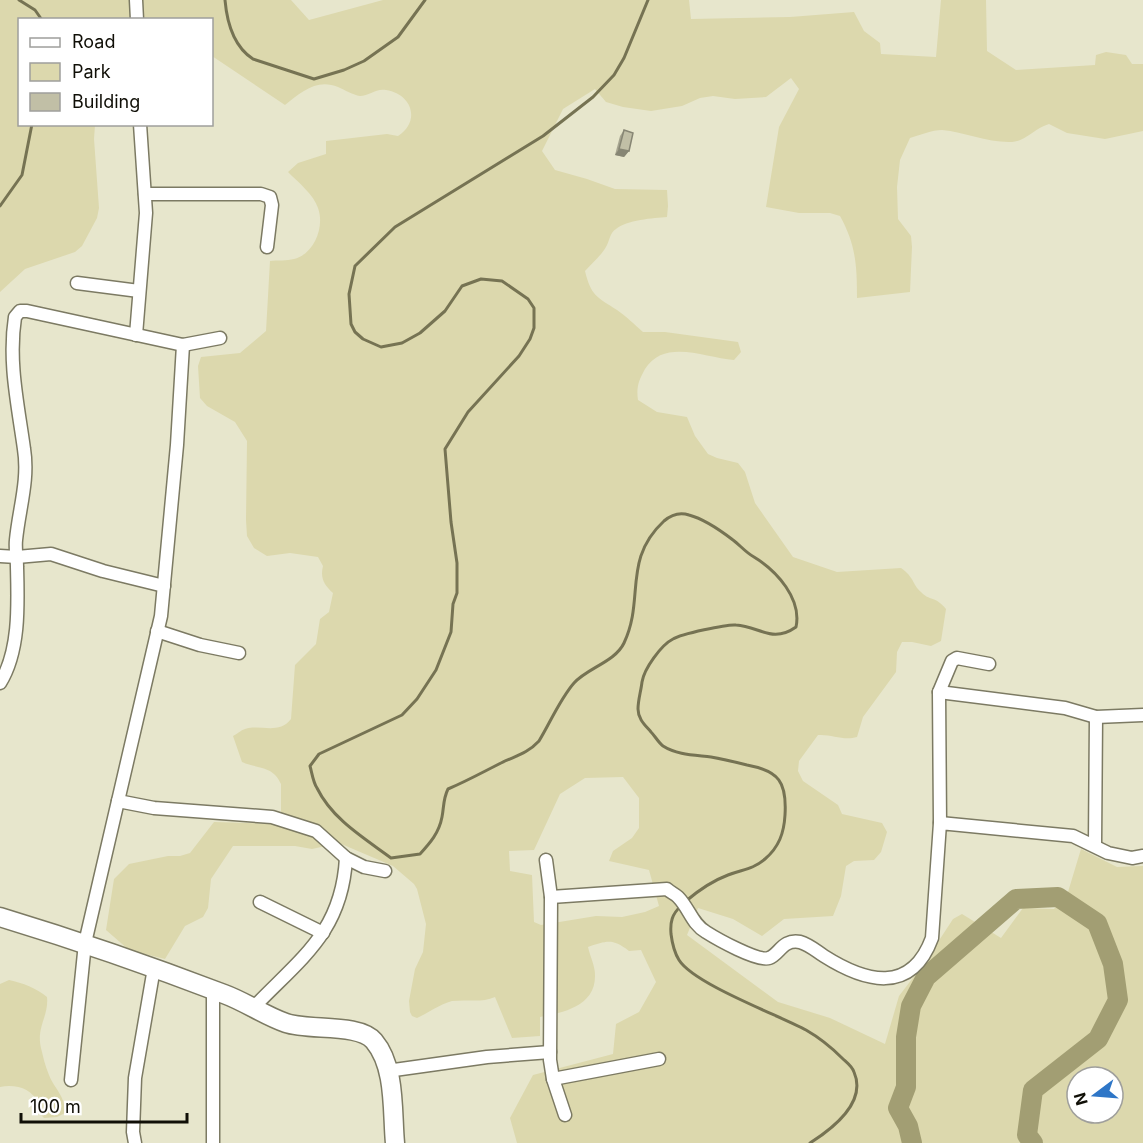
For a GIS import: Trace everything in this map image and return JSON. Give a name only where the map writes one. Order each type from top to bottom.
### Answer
[{"type":"main road","points":[[0,917],[85,943],[213,989],[287,1023],[308,1028],[351,1031],[368,1036],[374,1040],[381,1052],[387,1071],[395,1143]]},
{"type":"street","points":[[136,0],[137,18]]},
{"type":"street","points":[[136,335],[146,213],[140,126]]},
{"type":"street","points":[[145,194],[261,194],[270,197],[272,206],[267,247]]},
{"type":"street","points":[[77,283],[139,291]]},
{"type":"street","points":[[0,683],[12,659],[15,646],[17,557],[15,543],[26,475],[13,375],[15,317],[20,311],[27,311],[183,345],[220,338]]},
{"type":"street","points":[[71,1080],[85,943],[158,631],[177,445],[183,345]]},
{"type":"street","points":[[0,556],[51,554],[103,571],[164,586]]},
{"type":"street","points":[[158,631],[200,645],[239,653]]},
{"type":"street","points":[[551,897],[667,889],[687,908],[696,925],[757,957],[769,958],[787,944],[800,942],[858,972],[879,979],[891,979],[913,968],[928,950],[932,938],[940,823],[939,692],[952,661],[957,658],[989,664]]},
{"type":"street","points":[[939,692],[1065,708],[1096,717],[1143,714]]},
{"type":"street","points":[[1095,845],[1096,717]]},
{"type":"street","points":[[118,801],[154,808],[272,817],[316,831],[346,858],[364,867],[386,871]]},
{"type":"street","points":[[940,823],[1072,836],[1108,853],[1132,858],[1143,856]]},
{"type":"street","points":[[254,1007],[309,950],[330,923],[337,907],[346,858]]},
{"type":"street","points":[[546,860],[551,897],[550,1052],[553,1079],[565,1115]]},
{"type":"street","points":[[260,902],[323,933]]},
{"type":"street","points":[[135,1143],[133,1132],[135,1078],[154,968]]},
{"type":"street","points":[[213,989],[213,1143]]},
{"type":"street","points":[[387,1071],[488,1057],[550,1052]]},
{"type":"street","points":[[553,1079],[659,1059]]},
{"type":"green space","points":[[0,0],[291,0],[309,20],[383,0],[689,0],[691,19],[790,17],[854,12],[864,31],[880,43],[881,54],[936,57],[941,0],[986,0],[987,51],[1016,70],[1095,65],[1096,55],[1106,52],[1126,55],[1132,64],[1143,64],[1143,131],[1105,139],[1067,133],[1049,124],[1012,142],[994,141],[942,130],[910,138],[900,160],[897,187],[898,219],[911,236],[910,292],[857,298],[855,256],[840,216],[830,213],[799,213],[766,207],[779,127],[799,89],[791,78],[766,97],[735,99],[713,96],[700,98],[682,106],[651,111],[606,102],[595,89],[563,109],[542,151],[555,170],[615,189],[667,190],[667,217],[640,220],[621,226],[612,232],[607,245],[585,271],[592,291],[596,295],[643,332],[665,332],[738,342],[741,352],[734,360],[686,352],[663,354],[645,369],[637,391],[638,400],[657,412],[687,417],[695,436],[708,454],[738,463],[745,472],[755,503],[793,557],[837,572],[901,568],[924,595],[939,602],[946,609],[941,641],[931,646],[902,642],[897,652],[896,672],[863,717],[857,737],[818,735],[799,761],[798,771],[803,781],[838,805],[842,814],[882,823],[887,832],[881,852],[874,860],[854,861],[846,866],[841,896],[833,916],[784,919],[762,936],[733,919],[698,908],[687,935],[778,1002],[830,1018],[885,1044],[899,996],[953,919],[962,914],[1001,938],[1023,908],[1054,909],[1068,892],[1081,849],[1117,867],[1143,866],[1143,1143],[517,1143],[510,1118],[533,1075],[613,1054],[616,1024],[639,1012],[656,982],[641,950],[629,951],[614,942],[588,947],[595,975],[594,986],[590,994],[584,1001],[568,1010],[540,1017],[540,1036],[512,1038],[495,997],[452,1001],[417,1018],[410,1012],[409,1001],[415,969],[423,952],[426,924],[417,889],[393,866],[339,843],[312,849],[295,846],[233,846],[211,879],[208,908],[203,917],[185,926],[165,959],[129,950],[106,930],[114,879],[129,864],[190,853],[214,822],[281,824],[281,784],[278,778],[269,771],[242,762],[233,736],[251,728],[281,727],[291,719],[295,665],[316,644],[320,619],[329,612],[333,593],[324,581],[323,566],[318,557],[290,553],[267,556],[254,548],[247,536],[247,441],[235,422],[207,406],[200,398],[198,366],[201,357],[240,353],[266,331],[270,261],[291,260],[301,256],[307,252],[316,239],[320,215],[316,203],[288,172],[298,163],[326,154],[326,141],[387,134],[398,136],[405,130],[411,116],[407,102],[395,93],[386,90],[360,96],[323,84],[303,91],[285,105],[213,57],[213,18],[18,18],[18,126],[95,126],[99,208],[97,218],[82,246],[75,252],[25,269],[0,292]],"holes":[[[623,777],[639,798],[639,828],[632,838],[613,851],[609,861],[649,870],[659,906],[622,917],[596,916],[541,925],[534,922],[532,875],[510,871],[509,851],[534,850],[560,794],[585,778]]]},
{"type":"green space","points":[[9,980],[29,986],[47,997],[40,1041],[51,1080],[62,1097],[65,1107],[65,1113],[57,1117],[44,1118],[36,1099],[23,1088],[0,1087],[0,984]]},
{"type":"building","points":[[624,130],[633,133],[629,151],[619,149]]},
{"type":"waterway","points":[[19,0],[35,10],[41,18]]},
{"type":"waterway","points":[[225,0],[232,33],[246,54],[253,59],[314,79],[364,61],[398,37],[425,0]]},
{"type":"waterway","points":[[648,0],[624,58],[614,75],[593,97],[543,136],[395,227],[355,266],[349,294],[351,324],[355,332],[363,339],[381,347],[402,343],[420,333],[445,311],[462,286],[481,279],[502,281],[528,299],[534,308],[534,328],[519,356],[468,412],[445,449],[457,563],[457,593],[453,604],[451,632],[436,670],[417,699],[402,715],[319,754],[310,766],[314,783],[323,799],[350,827],[391,858],[420,854],[431,842],[439,828],[448,789],[530,749],[539,741],[574,683],[620,650],[630,627],[638,565],[643,550],[664,521],[679,514],[695,517],[723,532],[771,570],[791,596],[797,617],[796,627],[780,634],[731,625],[678,637],[668,642],[658,652],[643,677],[638,702],[639,716],[663,746],[680,753],[720,759],[767,771],[779,780],[784,794],[783,828],[780,839],[770,854],[756,865],[711,883],[686,901]]},
{"type":"waterway","points":[[0,206],[22,175],[32,126]]},
{"type":"waterway","points":[[912,1143],[908,1126],[898,1108],[906,1087],[906,1037],[911,1006],[926,977],[1016,899],[1058,897],[1097,923],[1113,964],[1118,1000],[1098,1039],[1033,1090],[1027,1135],[1033,1143]]},
{"type":"waterway","points":[[681,906],[672,918],[671,934],[677,957],[688,969],[718,989],[821,1039],[853,1070],[857,1083],[852,1104],[837,1122],[810,1143]]}]
